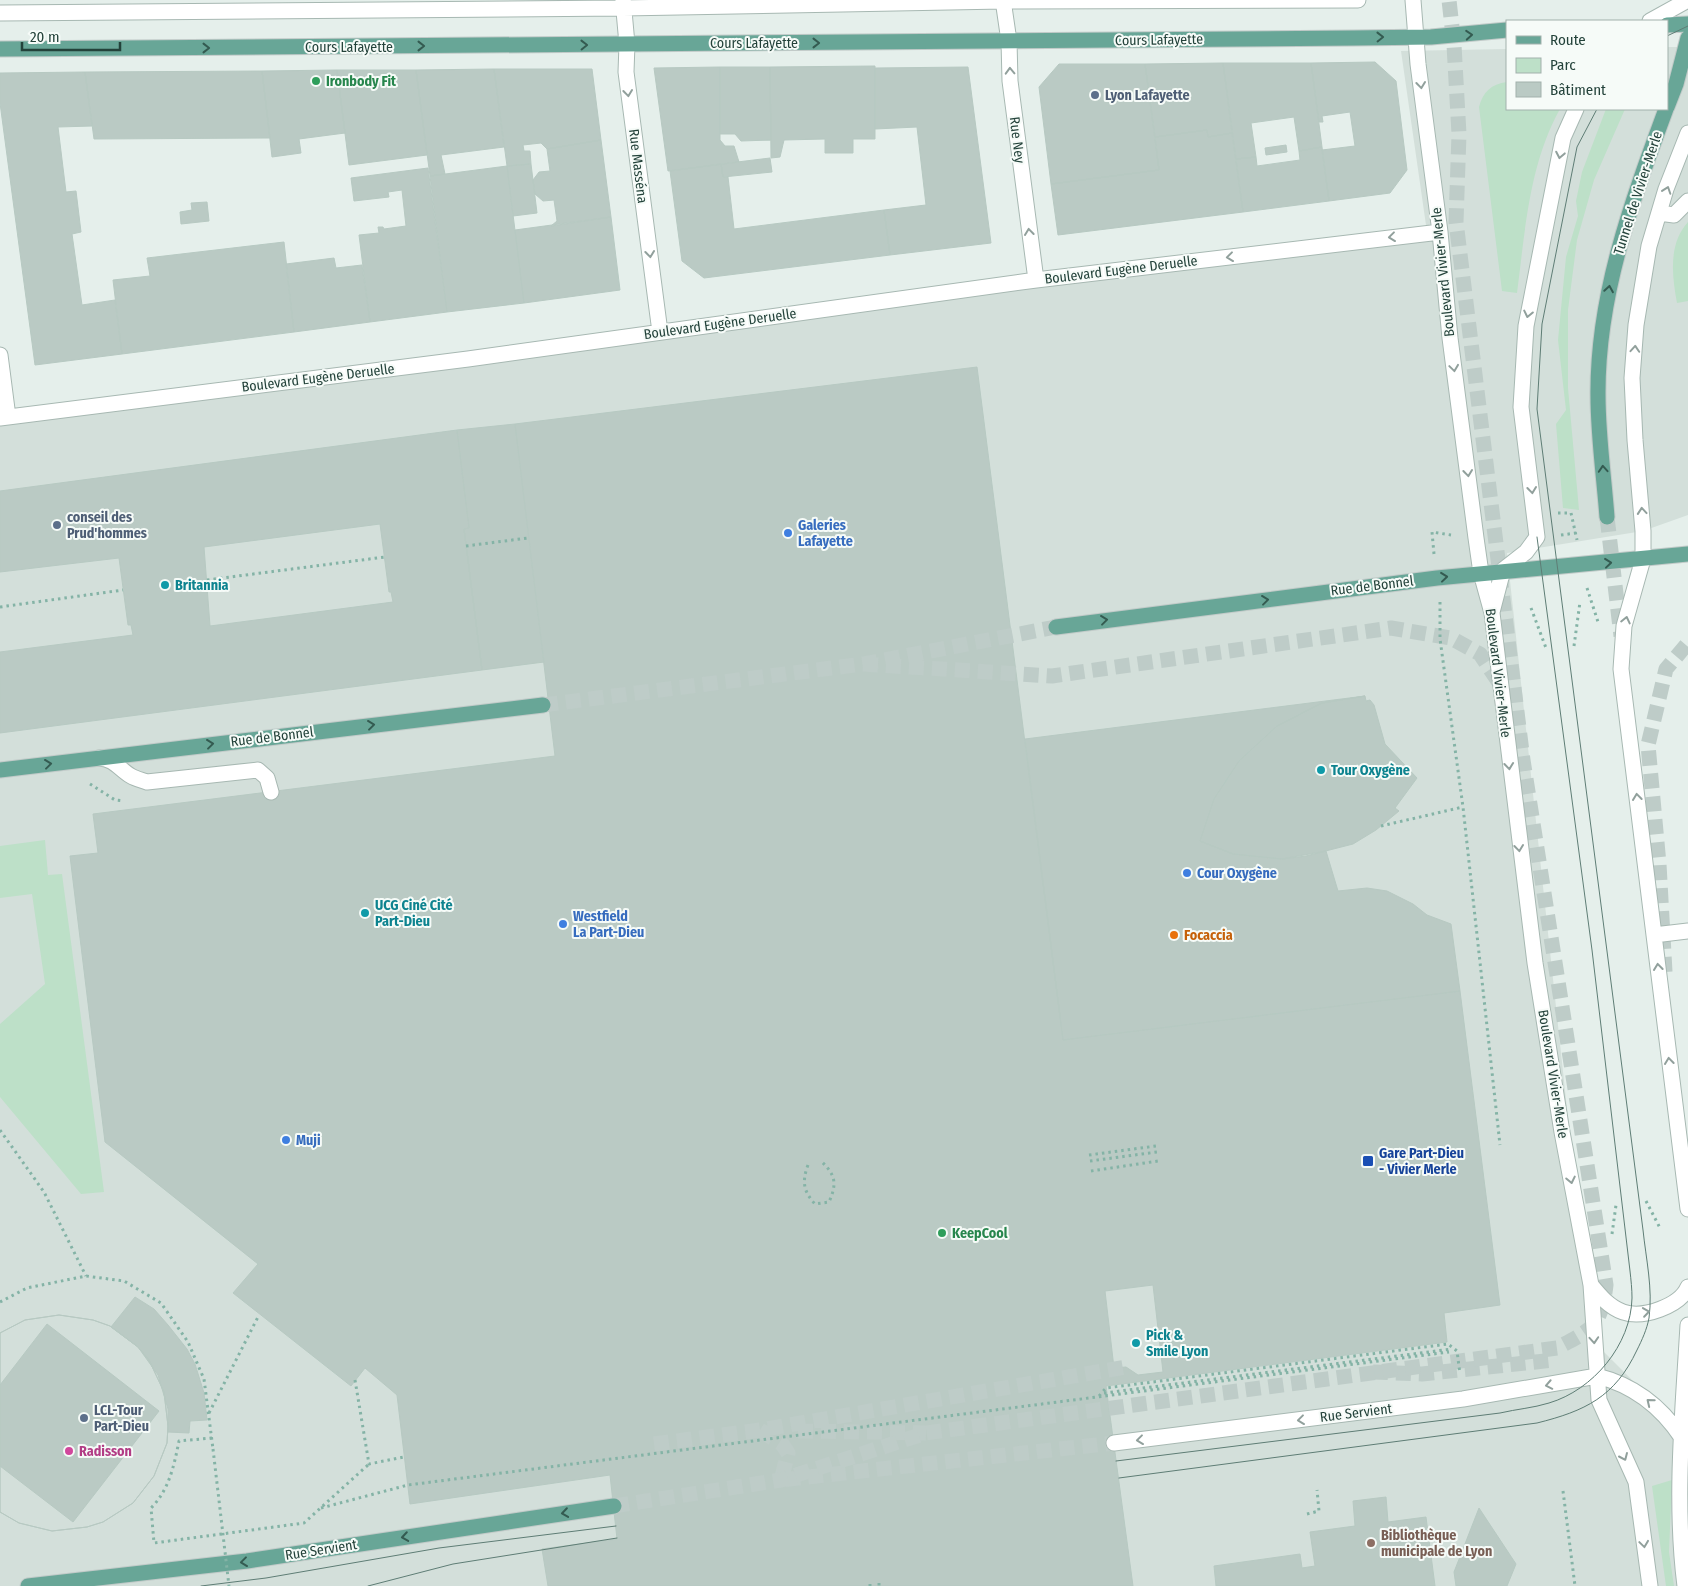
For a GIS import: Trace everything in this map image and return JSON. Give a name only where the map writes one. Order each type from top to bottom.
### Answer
[{"type":"main road","points":[[1668,25],[1688,24]]},
{"type":"main road","name":"Cours Lafayette","points":[[0,49],[1415,37],[1478,34],[1506,30]]},
{"type":"main road","name":"Tunnel de Vivier-Merle","points":[[1668,103],[1676,84],[1688,38]]},
{"type":"main road","name":"Tunnel de Vivier-Merle","points":[[1607,517],[1598,395],[1610,284],[1625,221],[1665,110]]},
{"type":"main road","name":"Rue de Bonnel","points":[[1056,627],[1503,570],[1581,566],[1688,554]]},
{"type":"main road","name":"Rue de Bonnel","points":[[0,770],[543,705]]},
{"type":"main road","name":"Rue Servient","points":[[28,1586],[247,1562],[614,1506]]},
{"type":"street","points":[[0,13],[1003,0],[1358,0]]},
{"type":"street","name":"Rue Ney","points":[[1003,0],[1009,41],[1010,81],[1036,280]]},
{"type":"street","name":"Boulevard Vivier-Merle","points":[[1413,0],[1415,37],[1440,232],[1450,338],[1481,573],[1492,613],[1535,963],[1562,1132],[1591,1285],[1598,1400],[1636,1482],[1650,1586]]},
{"type":"street","points":[[1652,20],[1687,0]]},
{"type":"street","name":"Rue Masséna","points":[[623,4],[627,44],[626,72],[660,332]]},
{"type":"street","points":[[1492,613],[1503,570],[1526,552],[1537,537],[1521,407],[1526,326],[1564,138],[1576,110]]},
{"type":"street","points":[[1688,133],[1659,213],[1642,280],[1632,378],[1643,531],[1643,559],[1624,626],[1621,669],[1688,1209]]},
{"type":"street","points":[[1659,213],[1674,215],[1688,201]]},
{"type":"street","name":"Boulevard Eugène Deruelle","points":[[4,418],[660,332],[1036,280],[1440,232]]},
{"type":"street","points":[[0,355],[4,418]]},
{"type":"street","points":[[90,758],[108,759],[118,764],[130,776],[147,782],[258,770],[267,778],[271,792]]},
{"type":"street","points":[[1654,935],[1688,931]]},
{"type":"street","name":"Boulevard Vivier-Merle","points":[[1591,1285],[1607,1304],[1630,1314],[1649,1312],[1667,1306],[1677,1300],[1688,1286]]},
{"type":"street","points":[[1685,1586],[1680,1552],[1682,1438],[1688,1325]]},
{"type":"street","points":[[1597,1376],[1618,1381],[1648,1400],[1662,1412],[1682,1438]]},
{"type":"street","name":"Rue Servient","points":[[1114,1443],[1480,1397],[1597,1376]]},
{"type":"path","points":[[1576,533],[1581,566],[1602,634]]},
{"type":"path","points":[[466,546],[528,538]]},
{"type":"path","points":[[207,580],[385,557]]},
{"type":"path","points":[[0,607],[123,590]]},
{"type":"path","points":[[1440,592],[1440,639],[1464,807],[1500,1145]]},
{"type":"path","points":[[1574,646],[1580,602]]},
{"type":"path","points":[[1531,608],[1546,648]]},
{"type":"path","points":[[1381,826],[1464,807]]},
{"type":"path","points":[[0,1130],[44,1192],[86,1276]]},
{"type":"path","points":[[1089,1155],[1157,1147],[1098,1155]]},
{"type":"path","points":[[1090,1161],[1158,1152],[1099,1161]]},
{"type":"path","points":[[808,1164],[804,1176],[808,1195],[816,1204],[829,1202],[835,1190],[836,1179],[832,1171],[821,1161]]},
{"type":"path","points":[[1091,1171],[1158,1162]]},
{"type":"path","points":[[1646,1201],[1660,1228]]},
{"type":"path","points":[[1612,1234],[1616,1205]]},
{"type":"path","points":[[0,1302],[27,1288],[86,1276],[124,1281],[160,1303],[188,1342],[204,1379],[229,1586]]},
{"type":"path","points":[[209,1413],[259,1314]]},
{"type":"path","points":[[1099,1396],[1106,1388],[1448,1344],[1457,1351],[1460,1373]]},
{"type":"path","points":[[321,1508],[408,1485],[1449,1352]]},
{"type":"path","points":[[355,1380],[369,1464]]},
{"type":"path","points":[[212,1438],[179,1441],[170,1479],[161,1498],[151,1508],[154,1543],[304,1523],[369,1464],[404,1457]]},
{"type":"path","points":[[1307,1514],[1319,1511],[1317,1490]]},
{"type":"path","points":[[1563,1491],[1575,1586]]},
{"type":"shaded area","points":[[1668,47],[1688,47],[1688,515],[1643,531],[1507,553],[1592,1340],[1688,1436],[1688,1586],[0,1586],[0,418],[660,332],[1428,239],[1401,51],[1506,49],[1506,110],[1668,110]]},
{"type":"green space","points":[[1506,82],[1506,110],[1560,110],[1541,152],[1535,175],[1526,222],[1517,293],[1502,291],[1479,107],[1485,93],[1496,85]]},
{"type":"green space","points":[[1606,110],[1625,110],[1594,180],[1577,240],[1568,310],[1568,388],[1579,510],[1563,508],[1556,424],[1566,410],[1558,340],[1566,257],[1578,216],[1576,201],[1582,172]]},
{"type":"green space","points":[[1688,222],[1688,301],[1677,303],[1673,271],[1674,250],[1677,240]]},
{"type":"green space","points":[[45,840],[48,875],[62,874],[104,1192],[81,1194],[0,1097],[0,1024],[45,984],[32,894],[0,898],[0,846]]},
{"type":"green space","points":[[1672,1480],[1669,1552],[1674,1586],[1666,1586],[1652,1486]]},
{"type":"building","points":[[1375,62],[1396,81],[1407,170],[1390,193],[1329,201],[1322,150],[1355,146],[1350,112],[1322,116],[1323,122],[1319,122],[1311,63]]},
{"type":"building","points":[[1223,63],[1311,63],[1322,147],[1299,151],[1294,117],[1251,123],[1256,157],[1236,159]]},
{"type":"building","points":[[1223,63],[1232,133],[1208,137],[1207,130],[1155,137],[1145,64]]},
{"type":"building","points":[[1059,64],[1145,64],[1159,170],[1051,184],[1039,87]]},
{"type":"building","points":[[875,66],[875,139],[853,139],[853,153],[825,153],[825,139],[784,140],[780,157],[771,158],[770,67]]},
{"type":"building","points":[[720,67],[770,67],[771,140],[741,141],[735,134],[720,134]]},
{"type":"building","points":[[720,67],[720,140],[725,146],[734,146],[739,162],[668,171],[654,68]]},
{"type":"building","points":[[968,67],[991,243],[890,255],[884,210],[926,205],[917,127],[875,129],[875,68]]},
{"type":"building","points":[[494,69],[504,147],[441,155],[445,174],[430,176],[416,70]]},
{"type":"building","points":[[494,69],[592,69],[601,140],[547,149],[541,143],[523,145],[524,151],[530,151],[531,164],[507,166]]},
{"type":"building","points":[[337,70],[345,133],[299,139],[301,153],[272,157],[262,71]]},
{"type":"building","points":[[337,70],[416,70],[427,155],[349,165]]},
{"type":"building","points":[[262,71],[270,138],[94,139],[85,72]]},
{"type":"building","points":[[85,72],[92,126],[58,127],[66,192],[76,191],[81,232],[72,234],[82,305],[115,300],[122,354],[35,365],[0,103],[0,73]]},
{"type":"building","points":[[1207,130],[1208,137],[1232,133],[1243,212],[1058,235],[1051,184],[1159,170],[1155,137]]},
{"type":"building","points":[[601,140],[611,217],[551,226],[557,221],[554,200],[543,201],[535,194],[533,180],[539,172],[550,171],[547,149]]},
{"type":"building","points":[[1286,145],[1287,152],[1266,155],[1265,148]]},
{"type":"building","points":[[1322,147],[1329,201],[1243,212],[1236,159],[1256,157],[1257,166],[1300,160],[1299,151]]},
{"type":"building","points":[[770,158],[772,172],[723,177],[721,164]]},
{"type":"building","points":[[531,164],[537,213],[513,216],[507,166]]},
{"type":"building","points":[[721,164],[723,177],[728,177],[734,229],[884,210],[890,255],[704,278],[682,261],[670,171]]},
{"type":"building","points":[[507,166],[524,303],[447,312],[430,176]]},
{"type":"building","points":[[428,168],[447,312],[370,322],[359,235],[379,233],[378,227],[383,227],[384,229],[406,226],[402,190],[388,192],[389,197],[354,201],[351,178]]},
{"type":"building","points":[[207,202],[209,221],[181,224],[180,212],[192,210],[191,203]]},
{"type":"building","points":[[611,217],[620,290],[524,303],[515,230]]},
{"type":"building","points":[[284,242],[294,332],[122,354],[113,280],[150,276],[147,258]]},
{"type":"building","points":[[334,258],[336,268],[362,265],[370,322],[294,332],[286,264]]},
{"type":"building","name":"Westfield La Part-Dieu","points":[[977,367],[1063,1040],[1460,991],[1500,1305],[1444,1313],[1447,1342],[1106,1386],[1133,1586],[548,1586],[542,1549],[617,1539],[610,1475],[410,1504],[397,1395],[365,1368],[351,1386],[233,1293],[258,1264],[105,1142],[70,856],[98,853],[93,814],[555,756],[515,424]]},
{"type":"building","points":[[515,424],[544,662],[482,670],[464,529],[469,528],[457,430]]},
{"type":"building","name":"Britannia","points":[[457,430],[469,528],[464,529],[482,670],[0,733],[0,652],[133,635],[131,625],[128,625],[119,558],[0,572],[0,491]],"holes":[[[380,524],[389,592],[391,592],[393,602],[210,626],[204,547]]]},
{"type":"building","name":"Tour Oxygène","points":[[1365,696],[1366,701],[1370,700],[1374,705],[1385,744],[1417,778],[1395,808],[1399,811],[1376,830],[1353,844],[1306,856],[1282,859],[1233,854],[1200,841],[1214,799],[1239,761],[1277,726],[1322,703]]},
{"type":"building","name":"Cour Oxygène","points":[[1365,696],[1322,703],[1277,726],[1239,761],[1214,799],[1200,841],[1233,854],[1282,859],[1326,851],[1338,891],[1367,888],[1387,891],[1413,904],[1427,915],[1451,924],[1460,991],[1063,1040],[1025,739]]},
{"type":"building","name":"Pick & Smile Lyon","points":[[1153,1285],[1163,1372],[1138,1375],[1126,1367],[1114,1368],[1105,1291]]},
{"type":"building","points":[[135,1297],[154,1309],[187,1349],[195,1364],[204,1393],[207,1420],[190,1421],[189,1433],[168,1432],[168,1409],[158,1375],[138,1347],[111,1327]]},
{"type":"building","name":"LCL-Tour Part-Dieu","points":[[59,1315],[93,1320],[110,1326],[138,1347],[149,1360],[164,1392],[168,1426],[167,1443],[154,1476],[133,1503],[103,1522],[87,1527],[52,1531],[19,1523],[0,1512],[0,1333],[25,1320]]},
{"type":"building","name":"LCL-Tour Part-Dieu","points":[[59,1315],[93,1320],[110,1326],[138,1347],[149,1360],[164,1392],[168,1426],[167,1443],[154,1476],[133,1503],[103,1522],[87,1527],[52,1531],[19,1523],[0,1512],[0,1333],[25,1320]]},
{"type":"building","name":"LCL-Tour Part-Dieu","points":[[47,1324],[159,1411],[73,1522],[0,1466],[0,1385]]},
{"type":"building","name":"Bibliothèque municipale de Lyon","points":[[1386,1497],[1388,1522],[1426,1517],[1435,1586],[1216,1586],[1214,1566],[1300,1554],[1302,1568],[1315,1566],[1310,1532],[1355,1526],[1353,1501]]},
{"type":"building","name":"Bibliothèque municipale de Lyon","points":[[1479,1508],[1516,1564],[1507,1586],[1456,1586],[1454,1572]]},
{"type":"tunnel","points":[[614,1506],[781,1480],[926,1433],[1557,1348],[1587,1331],[1598,1318],[1606,1285],[1523,760],[1456,222],[1459,134],[1454,45],[1449,0]]},
{"type":"tunnel","points":[[1607,517],[1621,636]]},
{"type":"tunnel","points":[[543,705],[863,664],[1056,627]]},
{"type":"tunnel","points":[[863,664],[1052,676],[1391,628],[1451,638],[1480,654],[1502,687]]},
{"type":"tunnel","points":[[1665,972],[1659,864],[1648,745],[1666,669],[1688,643]]},
{"type":"tunnel","points":[[1373,1372],[1422,1374],[1554,1360]]},
{"type":"tunnel","points":[[654,1444],[760,1430],[1126,1367]]},
{"type":"tunnel","points":[[760,1430],[782,1444],[788,1453],[781,1480],[1114,1443]]},
{"type":"tunnel","points":[[798,1431],[926,1433]]},
{"type":"tram line","points":[[1668,36],[1688,26]]},
{"type":"tram line","points":[[1119,1478],[1537,1423],[1584,1407],[1608,1391],[1619,1380],[1628,1366],[1646,1330],[1650,1307],[1649,1274],[1537,409],[1542,324],[1577,147],[1596,110]]},
{"type":"tram line","points":[[1116,1461],[1500,1413],[1543,1405],[1565,1397],[1580,1388],[1594,1376],[1607,1363],[1625,1332],[1632,1298],[1630,1274],[1592,950],[1537,537]]},
{"type":"tram line","points":[[201,1586],[266,1578],[439,1548],[616,1526]]},
{"type":"tram line","points":[[368,1586],[453,1564],[617,1538]]},
{"type":"place","name":"Ironbody Fit","points":[[316,81]]},
{"type":"place","name":"Lyon Lafayette","points":[[1095,95]]},
{"type":"place","name":"conseil des Prud'hommes","points":[[57,525]]},
{"type":"place","name":"Galeries Lafayette","points":[[788,533]]},
{"type":"place","name":"Britannia","points":[[165,585]]},
{"type":"place","name":"Tour Oxygène","points":[[1321,770]]},
{"type":"place","name":"Cour Oxygène","points":[[1187,873]]},
{"type":"place","name":"UCG Ciné Cité Part-Dieu","points":[[365,913]]},
{"type":"place","name":"Westfield La Part-Dieu","points":[[563,924]]},
{"type":"place","name":"Focaccia","points":[[1174,935]]},
{"type":"place","name":"Muji","points":[[286,1140]]},
{"type":"place","name":"Gare Part-Dieu - Vivier Merle","points":[[1368,1161]]},
{"type":"place","name":"KeepCool","points":[[942,1233]]},
{"type":"place","name":"Pick & Smile Lyon","points":[[1136,1343]]},
{"type":"place","name":"LCL-Tour Part-Dieu","points":[[84,1418]]},
{"type":"place","name":"Radisson","points":[[69,1451]]},
{"type":"place","name":"Bibliothèque municipale de Lyon","points":[[1371,1543]]}]
